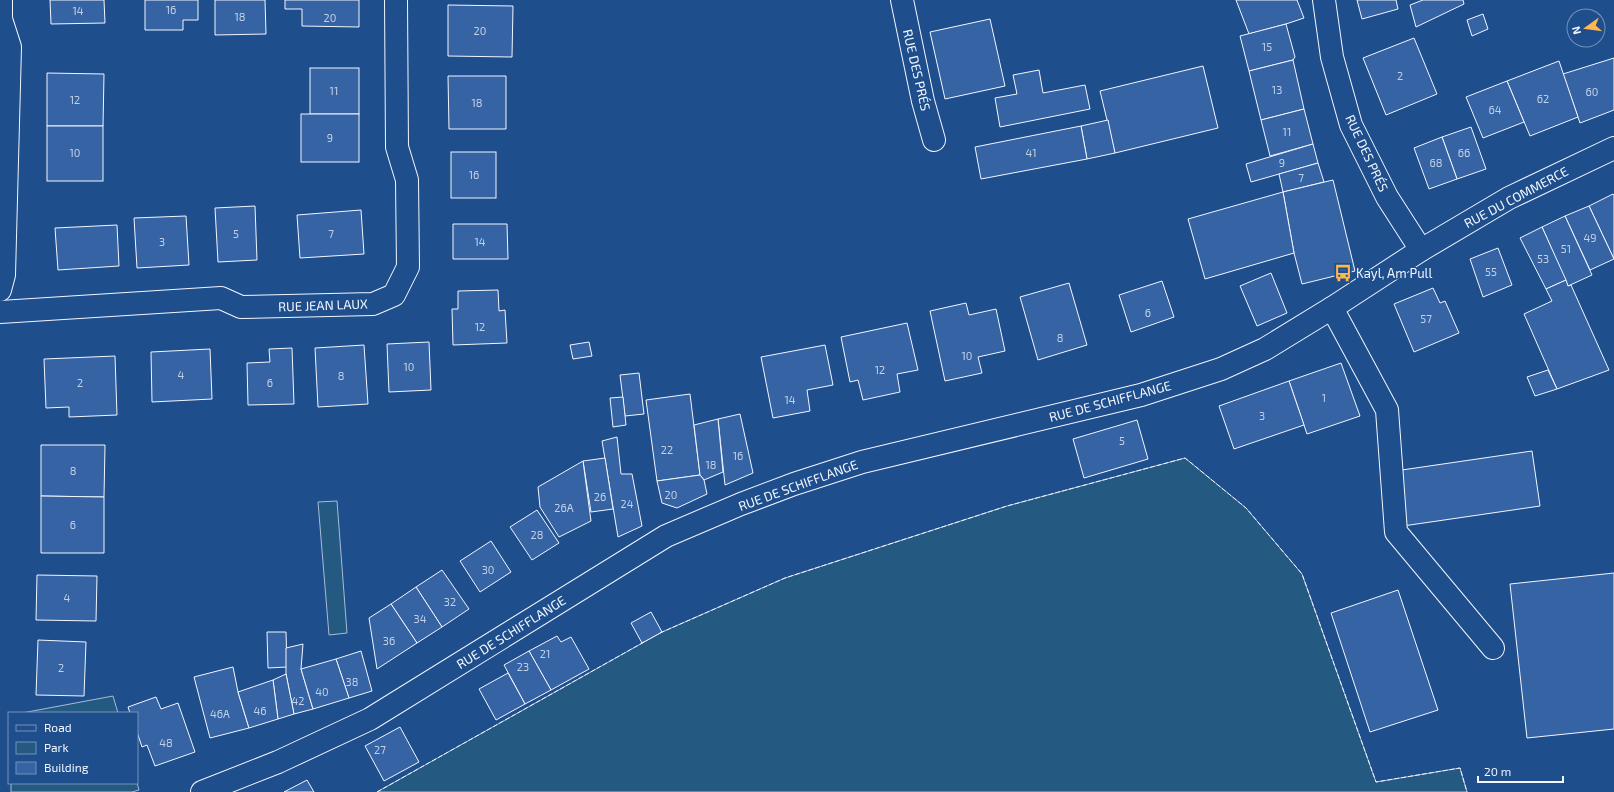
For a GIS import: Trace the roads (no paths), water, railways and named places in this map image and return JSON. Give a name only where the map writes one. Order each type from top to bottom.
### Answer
[{"type":"street","points":[[0,290],[4,275],[10,47],[1,19],[1,0]]},
{"type":"street","name":"RUE JEAN LAUX","points":[[0,312],[221,298],[241,307],[373,304],[394,295],[408,267],[407,180],[397,147],[396,0]]},
{"type":"street","name":"RUE DES PRÉS","points":[[902,0],[923,101],[934,140]]},
{"type":"street","name":"RUE DES PRÉS","points":[[1324,0],[1332,57],[1351,125],[1387,197],[1421,250]]},
{"type":"street","name":"RUE DU COMMERCE","points":[[1421,250],[1509,198],[1614,148]]},
{"type":"street","name":"RUE DE SCHIFFLANGE","points":[[202,792],[278,762],[370,719],[666,536],[741,504],[794,484],[862,462],[1141,395],[1221,369],[1265,348],[1332,308],[1421,250]]},
{"type":"street","points":[[1332,308],[1387,410],[1396,532],[1492,648]]},
{"type":"place","name":"Kayl, Am Pull","points":[[1343,273]]}]
